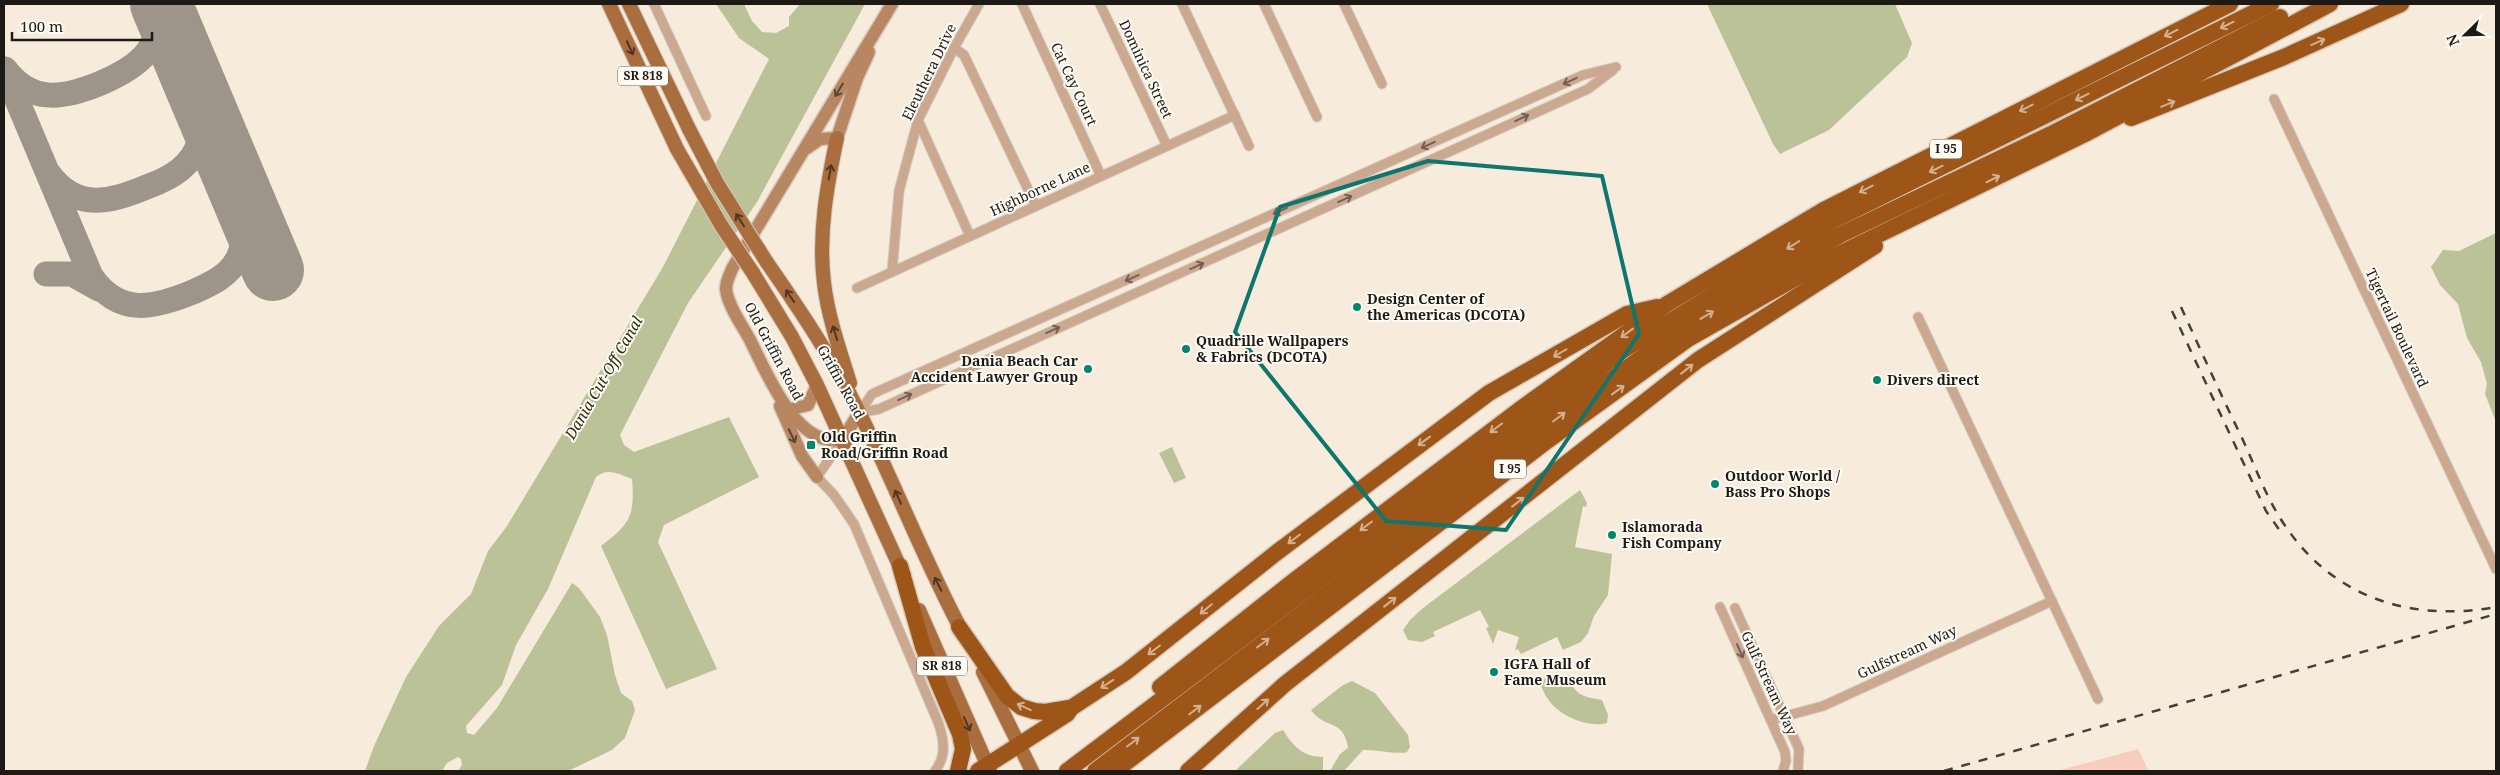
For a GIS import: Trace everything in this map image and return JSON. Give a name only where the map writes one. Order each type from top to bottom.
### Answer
[{"type":"highway","name":"I 95","points":[[1054,771],[1310,568],[1519,410],[1667,304],[1822,211],[2230,4]]},
{"type":"highway","points":[[1067,771],[1622,351],[1834,220],[2271,4]]},
{"type":"highway","points":[[1095,771],[1579,402],[1682,329],[1840,235],[2051,134],[2306,4]]},
{"type":"highway","points":[[2250,32],[2325,4]]},
{"type":"highway","name":"I 95","points":[[1115,771],[1547,441],[1688,340],[1831,258],[2089,132],[2330,4]]},
{"type":"highway","points":[[2089,132],[2172,103],[2284,57],[2401,4]]},
{"type":"highway","points":[[1188,771],[1285,684],[1698,360],[1933,208]]},
{"type":"highway","points":[[985,769],[1020,743],[1067,714],[1071,708],[1126,672],[1284,547],[1489,393],[1627,314],[1667,304]]},
{"type":"highway","points":[[900,566],[923,647],[960,734],[963,749],[958,771]]},
{"type":"highway","points":[[960,627],[1007,696],[1017,704],[1040,712],[1071,708]]},
{"type":"main road","name":"Griffin Road","points":[[609,4],[677,149],[721,226],[753,273],[792,337],[818,385],[900,566],[985,769]]},
{"type":"main road","name":"Griffin Road","points":[[630,4],[689,130],[717,183],[816,336],[860,413],[928,565],[1020,743],[1032,771]]},
{"type":"main road","points":[[837,138],[825,209],[823,272],[828,308],[860,413]]},
{"type":"street","points":[[654,4],[706,116]]},
{"type":"street","name":"Old Griffin Road","points":[[837,138],[857,78],[892,4]]},
{"type":"street","name":"Old Griffin Road","points":[[843,439],[833,441],[822,438],[796,420],[787,410],[731,303],[726,286],[733,267],[857,58],[892,4]]},
{"type":"street","name":"Eleuthera Drive","points":[[892,272],[899,191],[918,120],[954,48],[979,4]]},
{"type":"street","name":"Cat Cay Court","points":[[1022,4],[1101,176]]},
{"type":"street","name":"Dominica Street","points":[[1100,4],[1167,146]]},
{"type":"street","points":[[1182,4],[1249,146]]},
{"type":"street","points":[[1264,4],[1317,117]]},
{"type":"street","points":[[1344,4],[1382,84]]},
{"type":"street","points":[[954,48],[964,56],[1036,206]]},
{"type":"street","points":[[817,477],[872,394],[966,354],[1583,74],[1616,68],[1588,89],[879,409],[860,413]]},
{"type":"street","name":"Tigertail Boulevard","points":[[2274,99],[2496,569]]},
{"type":"street","name":"Highborne Lane","points":[[857,288],[1235,115]]},
{"type":"street","points":[[918,120],[970,236]]},
{"type":"street","points":[[803,151],[820,139],[837,138]]},
{"type":"street","points":[[1918,317],[2098,699]]},
{"type":"street","points":[[787,410],[808,404],[818,385]]},
{"type":"street","points":[[776,392],[784,421],[806,464],[834,495],[854,524],[938,722],[944,746],[941,762],[935,771]]},
{"type":"street","name":"Gulfstream Way","points":[[1771,720],[1823,706],[2052,601]]},
{"type":"street","name":"Gulf Stream Way","points":[[1720,607],[1786,752],[1783,771]]},
{"type":"street","name":"Gulf Stream Way","points":[[1735,608],[1799,749],[1798,771]]},
{"type":"highlighted area","points":[[1428,161],[1602,176],[1639,334],[1506,530],[1386,521],[1235,332],[1280,207]]},
{"type":"shaded area","points":[[2138,749],[2149,771],[2057,771]]},
{"type":"water","name":"Dania Cut-Off Canal","points":[[716,4],[744,4],[752,21],[762,32],[776,33],[789,26],[789,17],[800,4],[865,4],[757,202],[688,303],[620,435],[624,445],[634,452],[729,417],[759,477],[664,525],[658,542],[717,669],[666,689],[601,546],[624,525],[628,518],[632,502],[632,479],[613,472],[604,472],[596,477],[548,589],[516,645],[502,685],[466,726],[467,733],[474,735],[497,708],[572,583],[579,588],[600,617],[607,635],[615,675],[621,693],[632,701],[635,710],[625,738],[612,750],[568,771],[458,771],[462,765],[461,759],[458,757],[447,763],[442,771],[365,771],[374,746],[406,677],[439,626],[471,594],[488,551],[507,526],[663,267],[769,59],[739,38]]},
{"type":"water","points":[[1707,4],[1895,4],[1912,43],[1907,57],[1829,130],[1780,154],[1773,144]]},
{"type":"water","points":[[2496,233],[2496,422],[2485,394],[2487,384],[2481,362],[2467,338],[2458,304],[2440,285],[2431,267],[2443,250],[2459,251]]},
{"type":"water","points":[[1172,447],[1186,478],[1174,483],[1159,453]]},
{"type":"water","points":[[1580,490],[1587,503],[1586,507],[1583,506],[1575,547],[1612,554],[1608,595],[1594,616],[1588,633],[1581,642],[1563,650],[1557,637],[1521,654],[1518,649],[1515,650],[1519,637],[1498,630],[1493,644],[1486,628],[1489,627],[1480,610],[1433,632],[1435,636],[1422,642],[1408,640],[1403,630],[1410,620],[1423,608]]},
{"type":"water","points":[[1573,675],[1570,681],[1579,693],[1602,700],[1608,715],[1607,723],[1592,724],[1576,720],[1561,712],[1548,700],[1539,681],[1549,677]]},
{"type":"water","points":[[1352,681],[1375,693],[1408,735],[1410,747],[1407,752],[1403,753],[1363,750],[1344,771],[1330,771],[1340,754],[1348,748],[1346,739],[1343,732],[1316,716],[1311,710],[1343,685]]},
{"type":"water","points":[[1283,730],[1299,750],[1310,755],[1323,757],[1323,771],[1235,771],[1275,733]]},
{"type":"taxiway","points":[[5,69],[15,81],[26,88],[50,95],[75,92],[101,83],[137,63],[146,54],[157,33],[159,19],[158,4]]},
{"type":"taxiway","points":[[4,69],[91,276],[113,298],[125,303],[151,305],[179,298],[225,275],[241,251],[245,222],[244,201]]},
{"type":"taxiway","points":[[49,174],[71,194],[83,199],[96,200],[135,192],[173,175],[191,158],[196,150],[201,134],[202,119],[194,82]]},
{"type":"taxiway","points":[[46,274],[72,274],[99,289]]},
{"type":"runway","points":[[161,4],[273,270]]},
{"type":"railway","points":[[2181,307],[2267,495],[2279,517],[2306,552],[2328,572],[2352,588],[2378,600],[2406,607],[2435,611],[2465,611],[2496,607]]},
{"type":"railway","points":[[2172,311],[2266,511],[2283,535]]},
{"type":"railway","points":[[1944,771],[2496,614]]},
{"type":"place","name":"Design Center of the Americas (DCOTA)","points":[[1357,307]]},
{"type":"place","name":"Quadrille Wallpapers & Fabrics (DCOTA)","points":[[1186,349]]},
{"type":"place","name":"Dania Beach Car Accident Lawyer Group","points":[[1088,369]]},
{"type":"place","name":"Divers direct","points":[[1877,380]]},
{"type":"place","name":"Old Griffin Road/Griffin Road","points":[[811,445]]},
{"type":"place","name":"Outdoor World / Bass Pro Shops","points":[[1715,484]]},
{"type":"place","name":"Islamorada Fish Company","points":[[1612,535]]},
{"type":"place","name":"IGFA Hall of Fame Museum","points":[[1494,672]]}]
